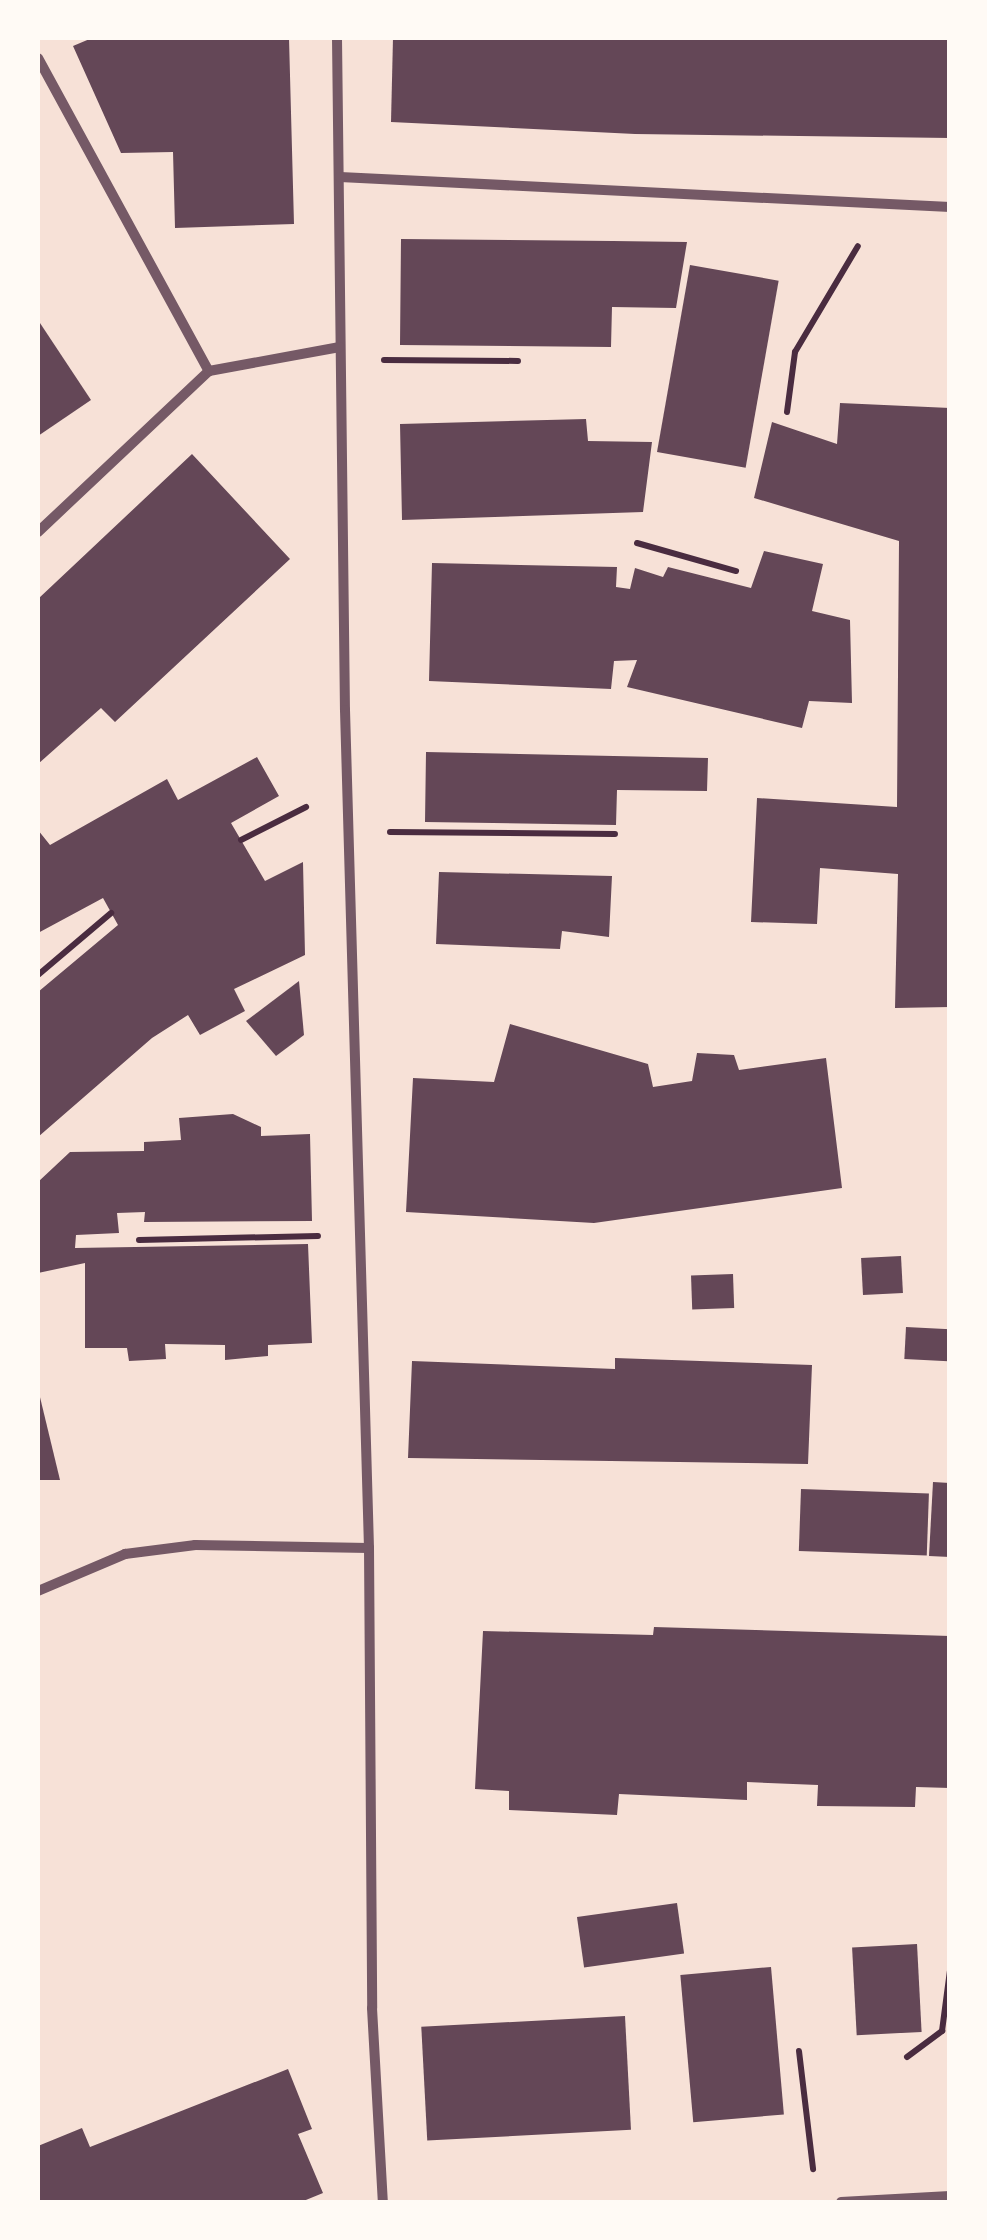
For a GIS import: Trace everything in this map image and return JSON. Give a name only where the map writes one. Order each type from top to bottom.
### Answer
[{"type":"street","points":[[337,38],[348,832],[370,1548],[372,2008],[384,2202]]},
{"type":"street","points":[[38,58],[208,371]]},
{"type":"street","points":[[340,177],[950,207]]},
{"type":"street","points":[[38,532],[208,371],[340,347]]},
{"type":"street","points":[[38,1591],[125,1554],[195,1545],[370,1548]]},
{"type":"street","points":[[841,2202],[950,2196]]},
{"type":"path","points":[[787,412],[795,352],[883,204]]},
{"type":"path","points":[[339,360],[518,361]]},
{"type":"path","points":[[637,543],[736,571]]},
{"type":"path","points":[[241,840],[347,786]]},
{"type":"path","points":[[348,832],[615,834]]},
{"type":"path","points":[[38,975],[41,967],[111,913]]},
{"type":"path","points":[[139,1240],[362,1236]]},
{"type":"path","points":[[907,2057],[942,2031],[950,1970]]},
{"type":"path","points":[[798,2051],[814,2184]]},
{"type":"building","points":[[92,38],[289,38],[294,224],[175,228],[173,152],[121,153],[73,46]]},
{"type":"building","points":[[393,38],[950,38],[950,138],[635,134],[391,122]]},
{"type":"building","points":[[401,239],[687,242],[676,308],[612,307],[611,347],[400,345]]},
{"type":"building","points":[[690,265],[779,281],[746,468],[657,452]]},
{"type":"building","points":[[38,320],[91,400],[38,436]]},
{"type":"building","points":[[840,403],[950,408],[950,1007],[895,1008],[898,874],[820,868],[817,924],[751,922],[757,798],[897,807],[899,541],[754,498],[772,422],[837,444]]},
{"type":"building","points":[[586,419],[588,441],[652,442],[643,512],[402,520],[400,424]]},
{"type":"building","points":[[192,454],[290,559],[115,722],[101,708],[38,764],[38,599]]},
{"type":"building","points":[[764,551],[823,564],[812,611],[850,620],[852,703],[809,701],[802,728],[627,687],[637,660],[614,661],[611,689],[429,681],[432,563],[617,567],[616,587],[630,589],[635,568],[663,577],[668,567],[751,588]]},
{"type":"building","points":[[426,752],[708,758],[707,791],[617,790],[616,825],[425,822]]},
{"type":"building","points":[[257,757],[279,796],[231,823],[265,881],[303,862],[305,955],[234,989],[245,1011],[200,1035],[188,1015],[152,1038],[38,1137],[38,992],[118,925],[103,898],[38,933],[38,830],[50,845],[167,779],[178,800]]},
{"type":"building","points":[[439,872],[612,876],[609,937],[562,931],[560,949],[436,944]]},
{"type":"building","points":[[299,981],[304,1035],[276,1056],[246,1021]]},
{"type":"building","points":[[510,1024],[648,1064],[653,1087],[692,1081],[697,1053],[734,1055],[739,1070],[826,1058],[842,1188],[594,1223],[406,1212],[413,1078],[494,1082]]},
{"type":"building","points":[[233,1114],[261,1127],[261,1136],[310,1134],[312,1221],[144,1222],[145,1212],[117,1213],[119,1233],[76,1235],[75,1248],[308,1244],[312,1343],[268,1345],[268,1356],[225,1360],[225,1345],[165,1344],[166,1359],[129,1361],[127,1348],[85,1348],[85,1263],[38,1273],[38,1182],[70,1152],[144,1151],[144,1142],[181,1140],[179,1118]]},
{"type":"building","points":[[901,1256],[903,1293],[863,1295],[861,1258]]},
{"type":"building","points":[[733,1274],[734,1308],[692,1309],[691,1275]]},
{"type":"building","points":[[906,1327],[950,1329],[948,1361],[904,1359]]},
{"type":"building","points":[[615,1358],[812,1365],[808,1464],[408,1458],[412,1361],[615,1369]]},
{"type":"building","points":[[39,1393],[60,1480],[38,1480]]},
{"type":"building","points":[[933,1482],[950,1483],[950,1557],[929,1556]]},
{"type":"building","points":[[801,1489],[929,1493],[927,1555],[799,1551]]},
{"type":"building","points":[[654,1627],[950,1636],[950,1788],[916,1787],[915,1807],[817,1806],[818,1785],[747,1782],[747,1800],[619,1794],[617,1815],[509,1810],[509,1791],[475,1789],[483,1631],[653,1635]]},
{"type":"building","points":[[677,1903],[684,1954],[584,1968],[577,1917]]},
{"type":"building","points":[[917,1944],[922,2032],[857,2035],[852,1947]]},
{"type":"building","points":[[771,1967],[784,2114],[693,2122],[680,1975]]},
{"type":"building","points":[[625,2016],[631,2130],[427,2141],[421,2027]]},
{"type":"building","points":[[288,2069],[312,2129],[298,2134],[323,2193],[301,2202],[38,2202],[38,2146],[82,2128],[90,2147]]}]
